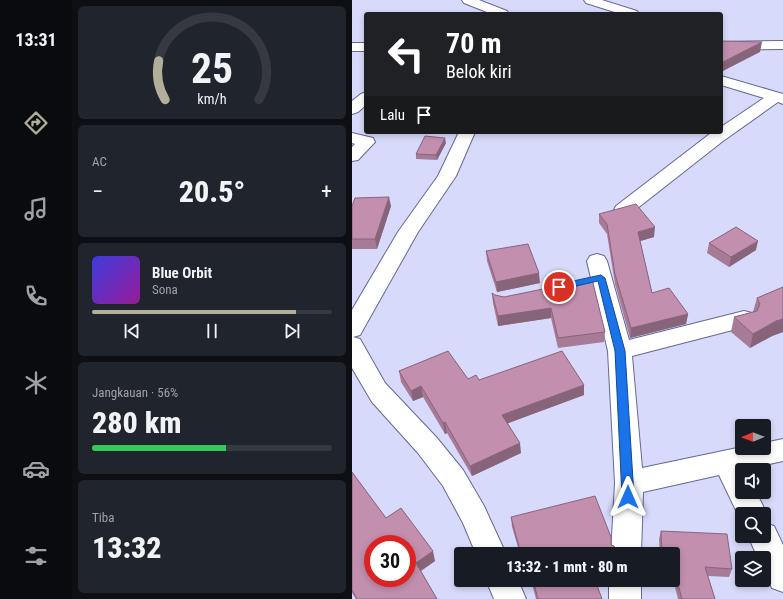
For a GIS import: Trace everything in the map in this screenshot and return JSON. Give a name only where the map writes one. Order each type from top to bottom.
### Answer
[{"type":"street","points":[[468,0],[498,12]]},
{"type":"street","points":[[585,1],[608,12]]},
{"type":"street","points":[[585,1],[626,12]]},
{"type":"street","points":[[725,44],[783,45]]},
{"type":"street","points":[[352,46],[364,47]]},
{"type":"street","points":[[723,81],[779,98]]},
{"type":"street","points":[[723,132],[779,98]]},
{"type":"street","points":[[352,109],[364,99]]},
{"type":"street","points":[[352,329],[408,232],[447,176],[465,134]]},
{"type":"street","points":[[623,210],[720,134]]},
{"type":"street","points":[[352,138],[367,142],[352,156]]},
{"type":"street","points":[[592,274],[620,351],[629,483],[626,547]]},
{"type":"street","points":[[620,351],[744,319]]},
{"type":"street","points":[[352,345],[370,380],[381,395],[419,435],[453,478],[488,547]]},
{"type":"street","points":[[629,483],[783,450]]},
{"type":"street","points":[[726,462],[748,507]]},
{"type":"street","points":[[766,543],[783,577]]},
{"type":"street","points":[[505,587],[510,599]]},
{"type":"street","points":[[625,587],[625,599]]},
{"type":"building","points":[[723,41],[762,42],[723,62]]},
{"type":"building","points":[[425,136],[445,138],[436,155],[416,154]]},
{"type":"building","points":[[389,197],[375,239],[352,239],[352,206],[355,198]]},
{"type":"building","points":[[636,204],[655,227],[638,232],[652,293],[669,288],[688,314],[631,328],[615,274],[607,224],[599,214]]},
{"type":"building","points":[[736,227],[758,241],[731,257],[709,243]]},
{"type":"building","points":[[528,244],[539,273],[496,282],[486,251]]},
{"type":"building","points":[[592,279],[605,332],[558,338],[551,308],[498,316],[492,293],[504,297]]},
{"type":"building","points":[[783,287],[783,319],[776,321],[753,334],[734,317],[757,311],[760,304],[757,298]]},
{"type":"building","points":[[448,351],[468,379],[476,375],[479,380],[562,351],[584,385],[502,415],[520,443],[470,466],[445,422],[443,423],[421,386],[411,391],[399,371]]},
{"type":"building","points":[[352,472],[386,518],[401,508],[433,551],[416,563],[437,599],[357,599],[352,590]]},
{"type":"building","points":[[595,496],[611,537],[611,545],[614,547],[519,547],[511,517]]},
{"type":"building","points":[[661,531],[727,534],[732,569],[705,567],[715,599],[682,599],[679,587],[680,587],[680,547],[662,547]]},
{"type":"building","points":[[535,587],[598,587],[602,599],[538,599]]},
{"type":"route","points":[[559,287],[601,278],[620,351],[629,483],[628,497]]}]
